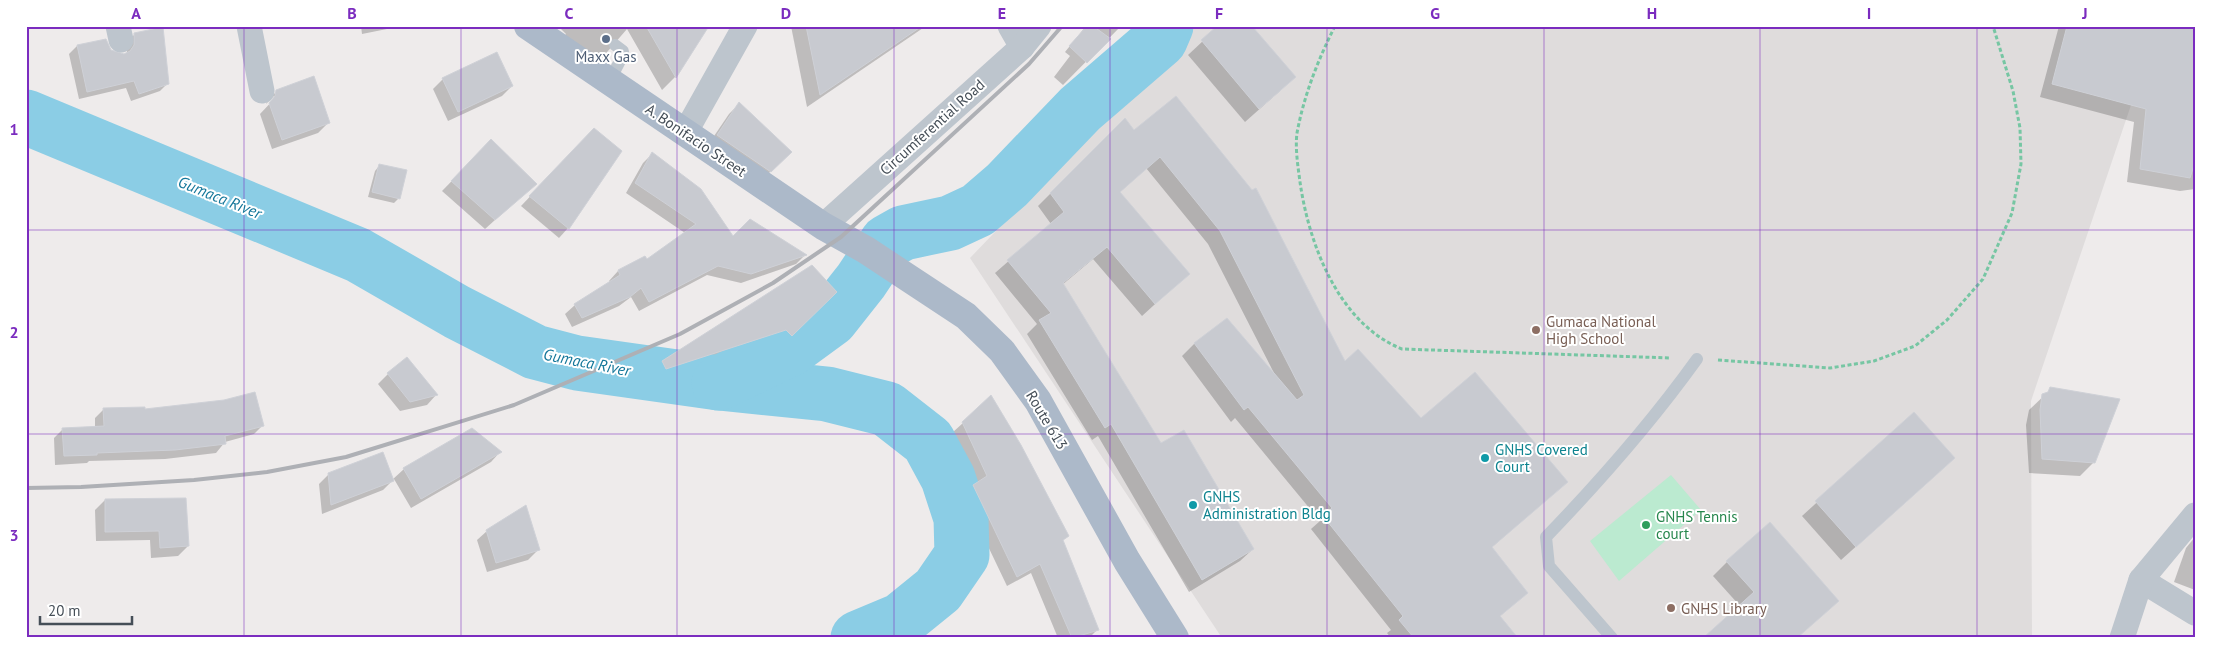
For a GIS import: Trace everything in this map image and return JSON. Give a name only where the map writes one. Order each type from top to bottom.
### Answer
[{"type":"main road","name":"A. Bonifacio Street","points":[[538,28],[609,82],[823,226],[866,250]]},
{"type":"main road","name":"Route 613","points":[[866,250],[966,316],[1002,351],[1038,401],[1127,561],[1174,638]]},
{"type":"street","points":[[249,26],[262,92]]},
{"type":"street","points":[[685,133],[745,26]]},
{"type":"street","name":"Circumferential Road","points":[[823,226],[1016,36],[1039,26]]},
{"type":"street","points":[[2122,638],[2141,580],[2195,515]]},
{"type":"street","points":[[2141,580],[2195,613]]},
{"type":"lane","points":[[609,82],[623,55],[623,51],[615,45]]},
{"type":"lane","points":[[1612,638],[1549,566],[1546,536],[1601,479],[1660,411],[1697,359]]},
{"type":"path","points":[[1335,26],[1320,56],[1306,96],[1297,134],[1298,166],[1304,208],[1316,247],[1329,276],[1345,303],[1385,342],[1402,349],[1697,359],[1830,368],[1874,361],[1915,346],[1946,320],[1983,279],[2012,213],[2021,164],[2020,128],[2013,91],[1993,26]]},
{"type":"shaded area","name":"Gumaca National High School","points":[[1193,26],[2169,26],[2167,38],[2131,105],[2031,401],[2032,638],[1222,638],[970,258]]},
{"type":"green space","name":"GNHS Tennis court","points":[[1671,475],[1701,510],[1619,581],[1590,541]]},
{"type":"building","points":[[646,26],[709,26],[676,78]]},
{"type":"building","points":[[806,26],[922,26],[820,95]]},
{"type":"building","points":[[1087,26],[1093,26],[1111,39],[1087,63],[1069,46]]},
{"type":"building","points":[[1217,26],[1252,26],[1296,77],[1259,109],[1201,40]]},
{"type":"building","points":[[2067,26],[2195,26],[2195,162],[2190,178],[2140,169],[2146,109],[2052,84]]},
{"type":"building","points":[[163,27],[169,84],[139,94],[134,81],[87,92],[77,45],[106,39],[111,50],[124,54],[130,51],[134,45],[134,33]]},
{"type":"building","points":[[497,52],[513,86],[458,112],[442,78]]},
{"type":"building","points":[[314,76],[330,123],[282,140],[269,103],[275,96],[276,90]]},
{"type":"building","points":[[1176,96],[1252,190],[1256,188],[1345,361],[1358,349],[1421,418],[1475,372],[1568,482],[1492,547],[1528,593],[1500,616],[1518,638],[1414,638],[1399,620],[1403,616],[1323,516],[1332,508],[1248,407],[1244,410],[1194,343],[1227,318],[1297,400],[1304,395],[1220,231],[1160,157],[1120,192],[1190,274],[1155,304],[1107,247],[1063,283],[1161,443],[1184,430],[1254,549],[1202,580],[1111,424],[1105,428],[1039,320],[1051,313],[1007,260],[1064,212],[1050,193],[1125,118],[1134,130]]},
{"type":"building","points":[[739,102],[792,152],[771,172],[717,135]]},
{"type":"building","points":[[594,128],[622,151],[569,229],[529,196]]},
{"type":"building","points":[[491,139],[537,184],[495,220],[451,181]]},
{"type":"building","points":[[652,152],[701,189],[733,236],[750,219],[807,255],[751,274],[718,266],[649,302],[641,288],[630,297],[582,318],[574,304],[620,275],[618,270],[645,256],[647,259],[696,224],[635,183]]},
{"type":"building","points":[[379,164],[407,170],[400,199],[372,192]]},
{"type":"building","points":[[812,265],[837,292],[792,336],[786,330],[666,369],[662,361]]},
{"type":"building","points":[[407,357],[438,395],[410,402],[387,373]]},
{"type":"building","points":[[2050,387],[2120,399],[2095,463],[2042,459],[2040,410],[2042,394],[2048,392]]},
{"type":"building","points":[[255,392],[264,426],[225,436],[226,444],[175,450],[64,456],[62,428],[104,426],[103,408],[145,407],[145,409],[224,400]]},
{"type":"building","points":[[991,395],[1021,445],[1069,536],[1063,540],[1099,630],[1072,638],[1040,564],[1017,577],[973,485],[987,476],[962,422]]},
{"type":"building","points":[[1914,412],[1955,458],[1856,547],[1815,501]]},
{"type":"building","points":[[472,428],[502,452],[421,499],[403,468]]},
{"type":"building","points":[[383,452],[394,481],[331,505],[328,473]]},
{"type":"building","points":[[186,498],[189,546],[160,548],[159,531],[105,532],[105,499]]},
{"type":"building","points":[[526,505],[540,550],[496,563],[486,530]]},
{"type":"building","points":[[1770,522],[1839,601],[1797,638],[1703,638],[1754,592],[1726,561]]},
{"type":"waterway","points":[[719,383],[790,349],[831,319],[861,281],[887,242],[903,233],[950,223],[978,210],[1007,185],[1080,109],[1160,40],[1166,26]]},
{"type":"waterway","name":"Gumaca River","points":[[26,117],[358,255],[457,312],[535,352],[577,363],[719,383],[827,394],[887,409],[928,441],[948,478],[961,518],[962,555],[938,590],[901,620],[858,638]]},
{"type":"railway","points":[[26,488],[81,487],[194,480],[267,472],[346,457],[514,405],[680,334],[773,283],[841,237],[1029,64],[1062,26]]},
{"type":"place","name":"Maxx Gas","points":[[606,39]]},
{"type":"place","name":"Gumaca National High School","points":[[1536,330]]},
{"type":"place","name":"GNHS Covered Court","points":[[1485,458]]},
{"type":"place","name":"GNHS Administration Bldg","points":[[1193,505]]},
{"type":"place","name":"GNHS Tennis court","points":[[1646,525]]},
{"type":"place","name":"GNHS Library","points":[[1671,608]]}]
